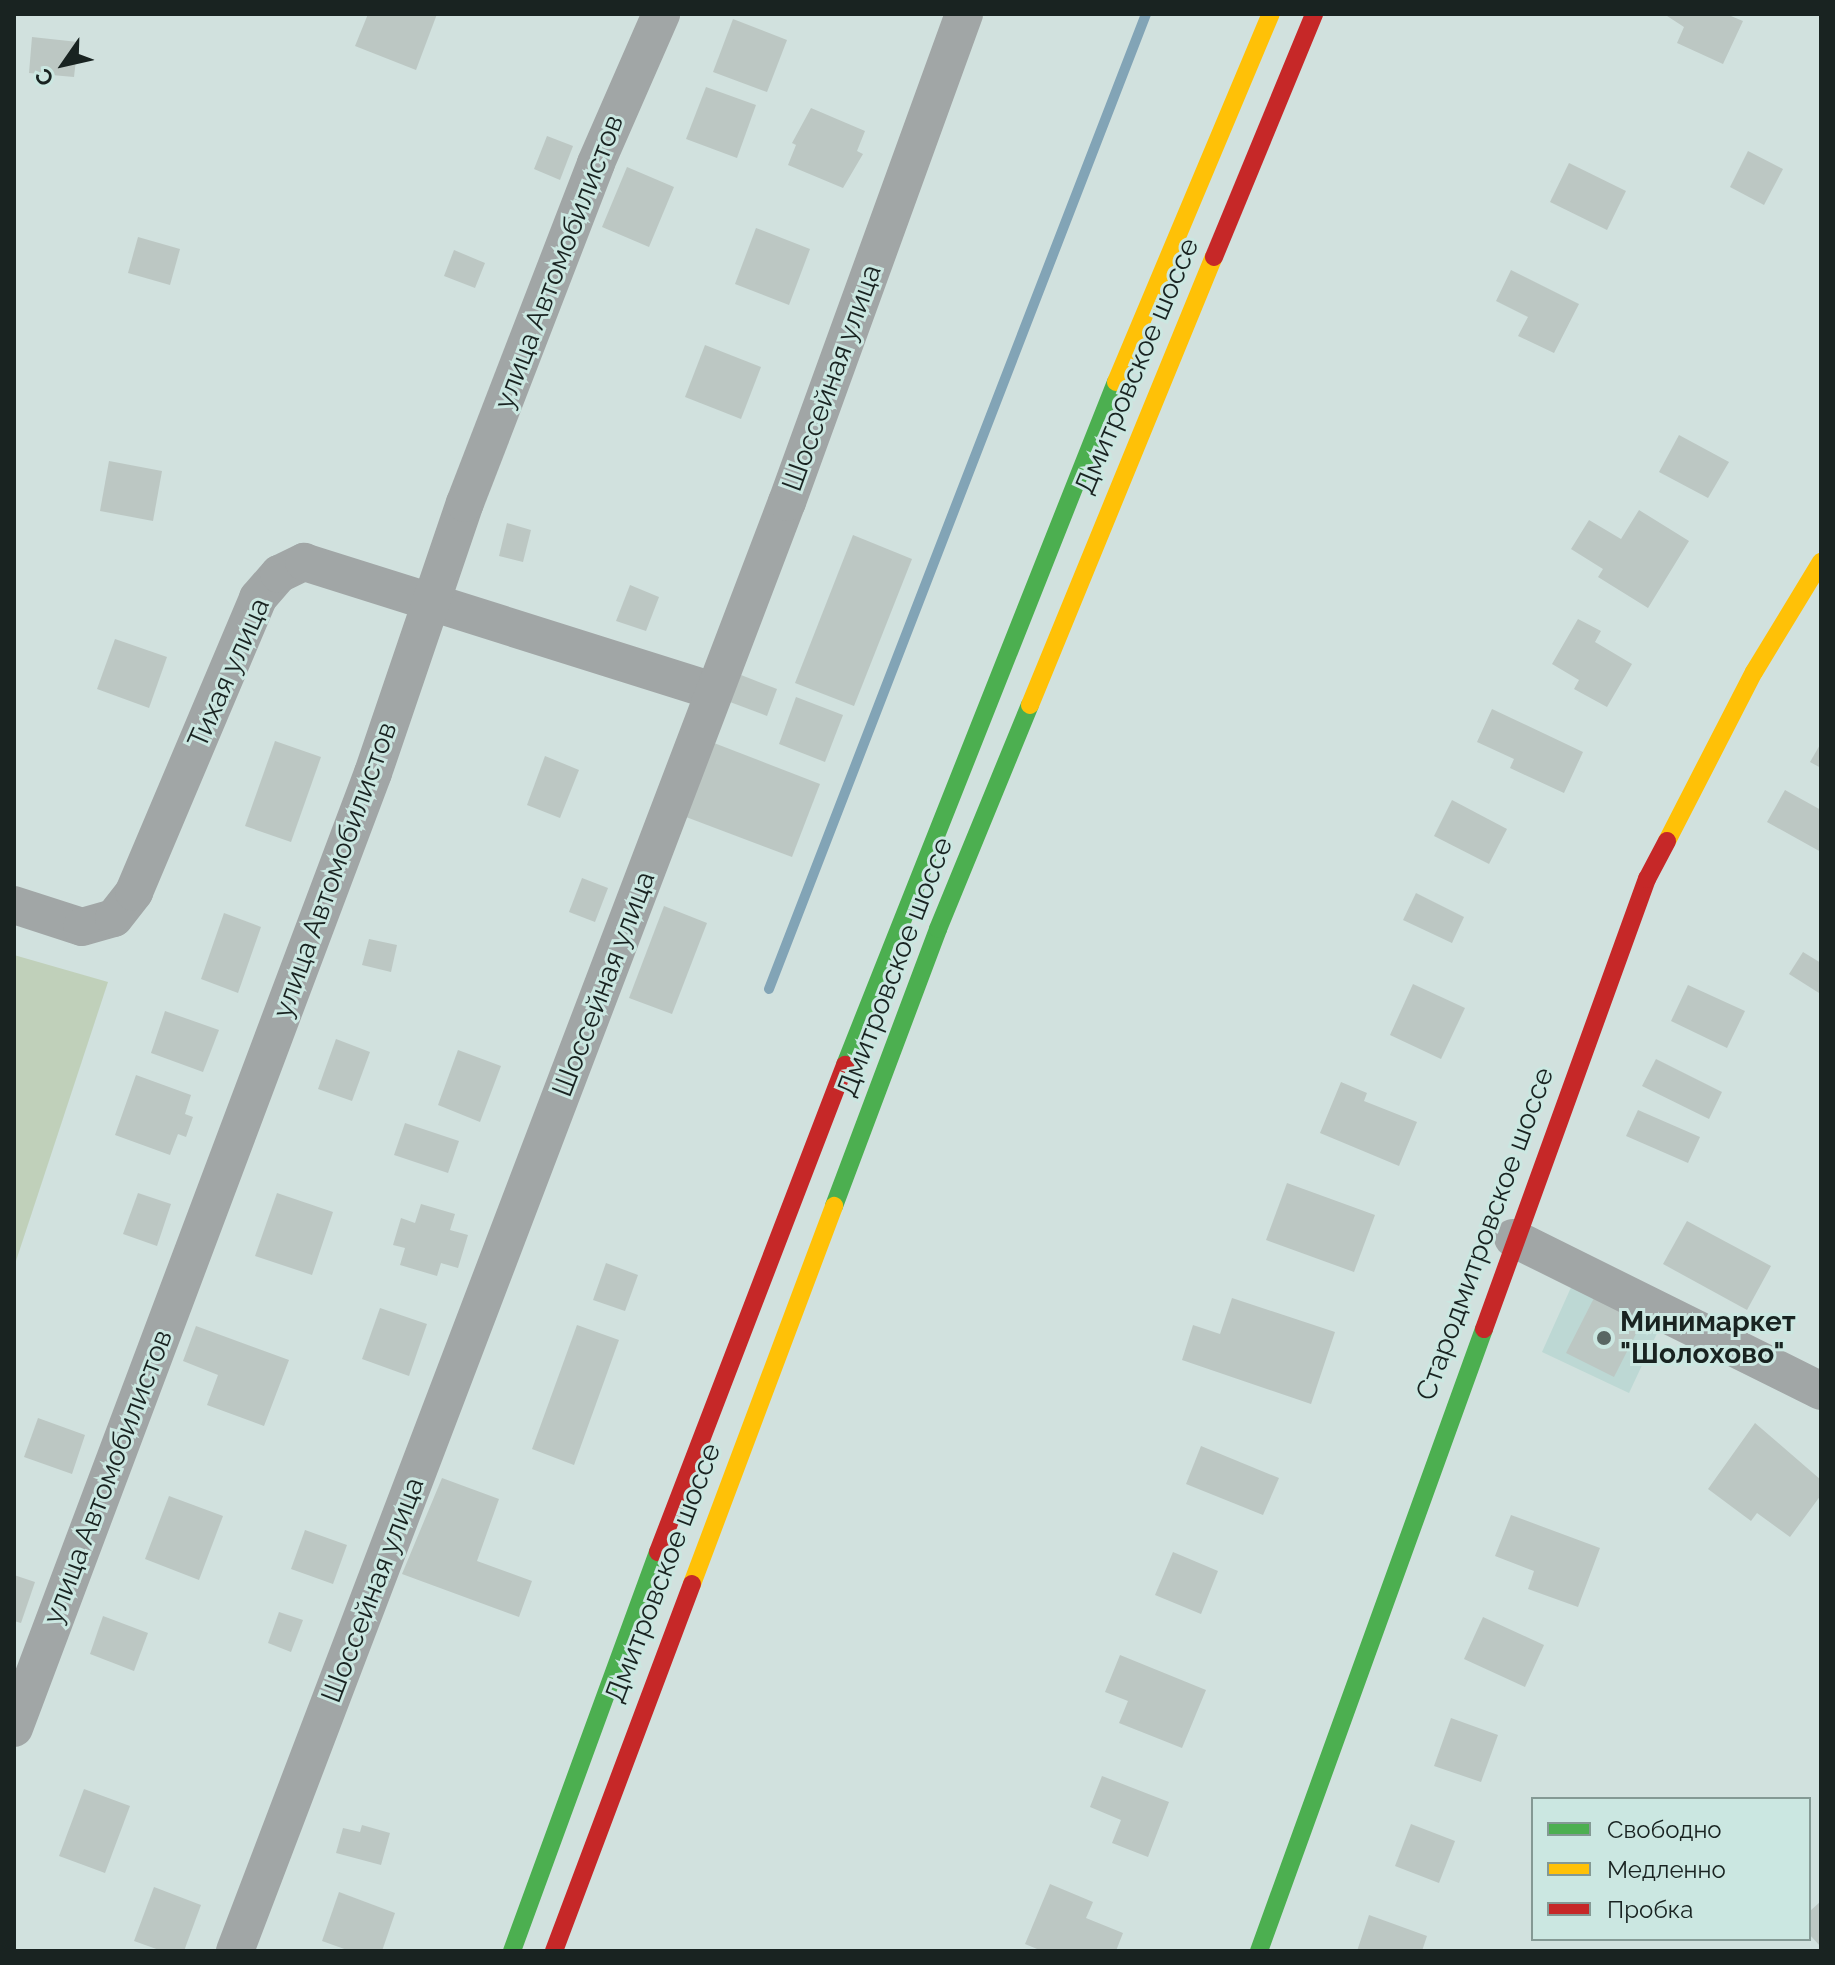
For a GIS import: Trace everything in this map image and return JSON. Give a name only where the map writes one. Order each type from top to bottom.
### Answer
[{"type":"main road","name":"Дмитровское шоссе","points":[[512,1951],[570,1783],[897,929],[1100,419],[1271,14]]},
{"type":"main road","name":"Дмитровское шоссе","points":[[554,1951],[938,929],[1314,14]]},
{"type":"main road","name":"Стародмитровское шоссе","points":[[1259,1951],[1513,1238],[1647,879],[1754,672],[1821,562]]},
{"type":"street","name":"улица Автомобилистов","points":[[14,1728],[373,773],[431,602],[596,163],[661,14]]},
{"type":"street","name":"Шоссейная улица","points":[[235,1951],[713,691],[964,14]]},
{"type":"street","name":"Тихая улица","points":[[14,905],[82,927],[114,918],[128,901],[258,598],[279,574],[304,562],[713,691]]},
{"type":"street","points":[[1513,1238],[1821,1391]]},
{"type":"shaded area","points":[[1573,1283],[1660,1327],[1629,1393],[1542,1352]]},
{"type":"green space","points":[[14,955],[108,982],[14,1267]]},
{"type":"building","points":[[368,14],[437,14],[416,70],[355,46]]},
{"type":"building","points":[[1664,14],[1726,14],[1743,21],[1723,64],[1677,43],[1684,27]]},
{"type":"building","points":[[733,19],[787,40],[767,92],[713,72]]},
{"type":"building","points":[[32,37],[78,42],[74,77],[29,73]]},
{"type":"building","points":[[706,87],[756,105],[737,158],[686,139]]},
{"type":"building","points":[[811,108],[865,131],[857,151],[863,154],[843,188],[788,165],[796,145],[792,143]]},
{"type":"building","points":[[547,136],[573,146],[560,180],[534,169]]},
{"type":"building","points":[[1748,151],[1783,169],[1764,205],[1730,187]]},
{"type":"building","points":[[1569,163],[1626,191],[1607,230],[1550,202]]},
{"type":"building","points":[[627,167],[674,187],[649,247],[602,227]]},
{"type":"building","points":[[756,228],[810,249],[789,305],[735,284]]},
{"type":"building","points":[[138,237],[180,249],[170,285],[128,273]]},
{"type":"building","points":[[454,250],[485,263],[475,288],[444,276]]},
{"type":"building","points":[[1511,270],[1579,304],[1554,353],[1518,336],[1528,317],[1496,301]]},
{"type":"building","points":[[705,345],[761,367],[741,419],[685,397]]},
{"type":"building","points":[[1679,435],[1729,462],[1708,498],[1659,472]]},
{"type":"building","points":[[109,461],[162,471],[153,521],[100,511]]},
{"type":"building","points":[[1639,510],[1689,541],[1648,608],[1598,577],[1603,569],[1571,549],[1589,520],[1621,539]]},
{"type":"building","points":[[507,523],[531,530],[523,562],[499,556]]},
{"type":"building","points":[[853,535],[912,559],[854,706],[795,683]]},
{"type":"building","points":[[630,585],[659,597],[646,631],[616,621]]},
{"type":"building","points":[[1578,619],[1601,631],[1595,642],[1632,664],[1607,707],[1574,689],[1579,680],[1552,664]]},
{"type":"building","points":[[115,639],[167,657],[149,708],[97,689]]},
{"type":"building","points":[[741,675],[777,689],[767,716],[730,702]]},
{"type":"building","points":[[796,697],[843,715],[825,762],[779,744]]},
{"type":"building","points":[[1492,709],[1583,752],[1564,793],[1510,768],[1514,759],[1477,742]]},
{"type":"building","points":[[275,741],[321,757],[291,842],[245,826]]},
{"type":"building","points":[[714,743],[820,784],[792,857],[686,817]]},
{"type":"building","points":[[1821,743],[1821,768],[1810,762]]},
{"type":"building","points":[[545,756],[579,770],[560,818],[527,805]]},
{"type":"building","points":[[1785,790],[1821,810],[1821,852],[1767,822]]},
{"type":"building","points":[[1452,800],[1507,829],[1489,864],[1434,836]]},
{"type":"building","points":[[582,878],[608,888],[595,922],[569,912]]},
{"type":"building","points":[[1416,893],[1464,917],[1452,943],[1403,920]]},
{"type":"building","points":[[664,906],[707,923],[672,1014],[629,998]]},
{"type":"building","points":[[224,913],[261,927],[238,993],[201,979]]},
{"type":"building","points":[[369,939],[397,945],[391,972],[362,965]]},
{"type":"building","points":[[1803,952],[1821,963],[1819,993],[1789,974]]},
{"type":"building","points":[[1413,984],[1465,1008],[1441,1059],[1390,1035]]},
{"type":"building","points":[[1688,985],[1745,1011],[1727,1048],[1671,1021]]},
{"type":"building","points":[[165,1011],[219,1030],[203,1072],[151,1053]]},
{"type":"building","points":[[336,1039],[370,1052],[352,1101],[318,1089]]},
{"type":"building","points":[[458,1050],[501,1066],[480,1122],[438,1105]]},
{"type":"building","points":[[1656,1059],[1722,1092],[1709,1119],[1642,1086]]},
{"type":"building","points":[[136,1075],[191,1095],[185,1114],[193,1117],[186,1137],[178,1134],[170,1155],[115,1135]]},
{"type":"building","points":[[1341,1082],[1367,1093],[1364,1101],[1417,1122],[1399,1166],[1320,1133]]},
{"type":"building","points":[[1638,1110],[1700,1137],[1688,1163],[1626,1136]]},
{"type":"building","points":[[405,1123],[459,1141],[448,1173],[394,1155]]},
{"type":"building","points":[[1287,1183],[1375,1215],[1354,1272],[1266,1240]]},
{"type":"building","points":[[138,1193],[171,1204],[157,1246],[123,1234]]},
{"type":"building","points":[[277,1193],[333,1212],[312,1275],[255,1256]]},
{"type":"building","points":[[421,1204],[455,1214],[450,1230],[468,1235],[458,1268],[441,1263],[437,1276],[400,1265],[405,1248],[393,1245],[401,1218],[415,1223]]},
{"type":"building","points":[[1687,1221],[1771,1266],[1747,1310],[1663,1264]]},
{"type":"building","points":[[606,1263],[638,1275],[625,1311],[593,1300]]},
{"type":"building","points":[[1232,1298],[1335,1332],[1311,1404],[1182,1360],[1193,1325],[1220,1334]]},
{"type":"building","name":"Минимаркет \"Шолохово\"","points":[[1594,1298],[1642,1322],[1614,1377],[1566,1353]]},
{"type":"building","points":[[380,1308],[427,1324],[409,1376],[362,1359]]},
{"type":"building","points":[[577,1325],[619,1340],[574,1465],[532,1449]]},
{"type":"building","points":[[196,1326],[289,1360],[264,1426],[207,1405],[218,1375],[183,1361]]},
{"type":"building","points":[[38,1418],[85,1435],[72,1474],[24,1457]]},
{"type":"building","points":[[1755,1423],[1821,1480],[1821,1495],[1790,1537],[1757,1513],[1751,1521],[1708,1489]]},
{"type":"building","points":[[1201,1446],[1279,1478],[1263,1515],[1186,1484]]},
{"type":"building","points":[[442,1478],[499,1499],[477,1561],[532,1581],[519,1617],[402,1574]]},
{"type":"building","points":[[169,1496],[223,1516],[199,1580],[145,1559]]},
{"type":"building","points":[[1511,1515],[1600,1548],[1578,1607],[1528,1589],[1534,1571],[1495,1556]]},
{"type":"building","points":[[305,1530],[347,1545],[333,1584],[291,1569]]},
{"type":"building","points":[[1173,1552],[1218,1571],[1201,1614],[1155,1595]]},
{"type":"building","points":[[14,1575],[35,1582],[21,1623],[14,1621]]},
{"type":"building","points":[[279,1612],[303,1620],[291,1652],[268,1643]]},
{"type":"building","points":[[103,1616],[148,1633],[134,1671],[90,1654]]},
{"type":"building","points":[[1483,1617],[1544,1645],[1525,1687],[1464,1659]]},
{"type":"building","points":[[1120,1655],[1206,1690],[1182,1748],[1119,1723],[1128,1701],[1105,1692]]},
{"type":"building","points":[[1451,1718],[1498,1735],[1481,1782],[1434,1766]]},
{"type":"building","points":[[1102,1776],[1169,1802],[1148,1857],[1112,1843],[1121,1820],[1090,1807]]},
{"type":"building","points":[[84,1789],[130,1806],[105,1873],[59,1856]]},
{"type":"building","points":[[1411,1824],[1455,1841],[1439,1883],[1395,1866]]},
{"type":"building","points":[[362,1825],[390,1833],[381,1865],[336,1853],[343,1828],[360,1832]]},
{"type":"building","points":[[1050,1884],[1093,1902],[1086,1918],[1123,1933],[1116,1951],[1042,1951],[1025,1944]]},
{"type":"building","points":[[154,1887],[201,1905],[184,1951],[162,1951],[134,1941]]},
{"type":"building","points":[[339,1892],[395,1913],[382,1951],[350,1951],[322,1941]]},
{"type":"building","points":[[1821,1901],[1821,1947],[1811,1936],[1811,1910]]},
{"type":"building","points":[[1369,1915],[1427,1936],[1422,1951],[1357,1951]]},
{"type":"waterway","points":[[769,989],[1146,14]]},
{"type":"traffic: fast","points":[[845,1065],[1116,382]]},
{"type":"traffic: fast","points":[[834,1206],[938,929],[1030,705]]},
{"type":"traffic: fast","points":[[1259,1951],[1484,1329]]},
{"type":"traffic: fast","points":[[512,1951],[658,1552]]},
{"type":"traffic: slow","points":[[1116,382],[1271,14]]},
{"type":"traffic: slow","points":[[1030,705],[1214,257]]},
{"type":"traffic: slow","points":[[1667,841],[1754,672],[1821,562]]},
{"type":"traffic: slow","points":[[692,1584],[834,1206]]},
{"type":"traffic: jam","points":[[1214,257],[1314,14]]},
{"type":"traffic: jam","points":[[1484,1329],[1647,879],[1667,841]]},
{"type":"traffic: jam","points":[[658,1552],[845,1065]]},
{"type":"traffic: jam","points":[[554,1951],[692,1584]]},
{"type":"place","name":"Минимаркет \"Шолохово\"","points":[[1604,1338]]}]
